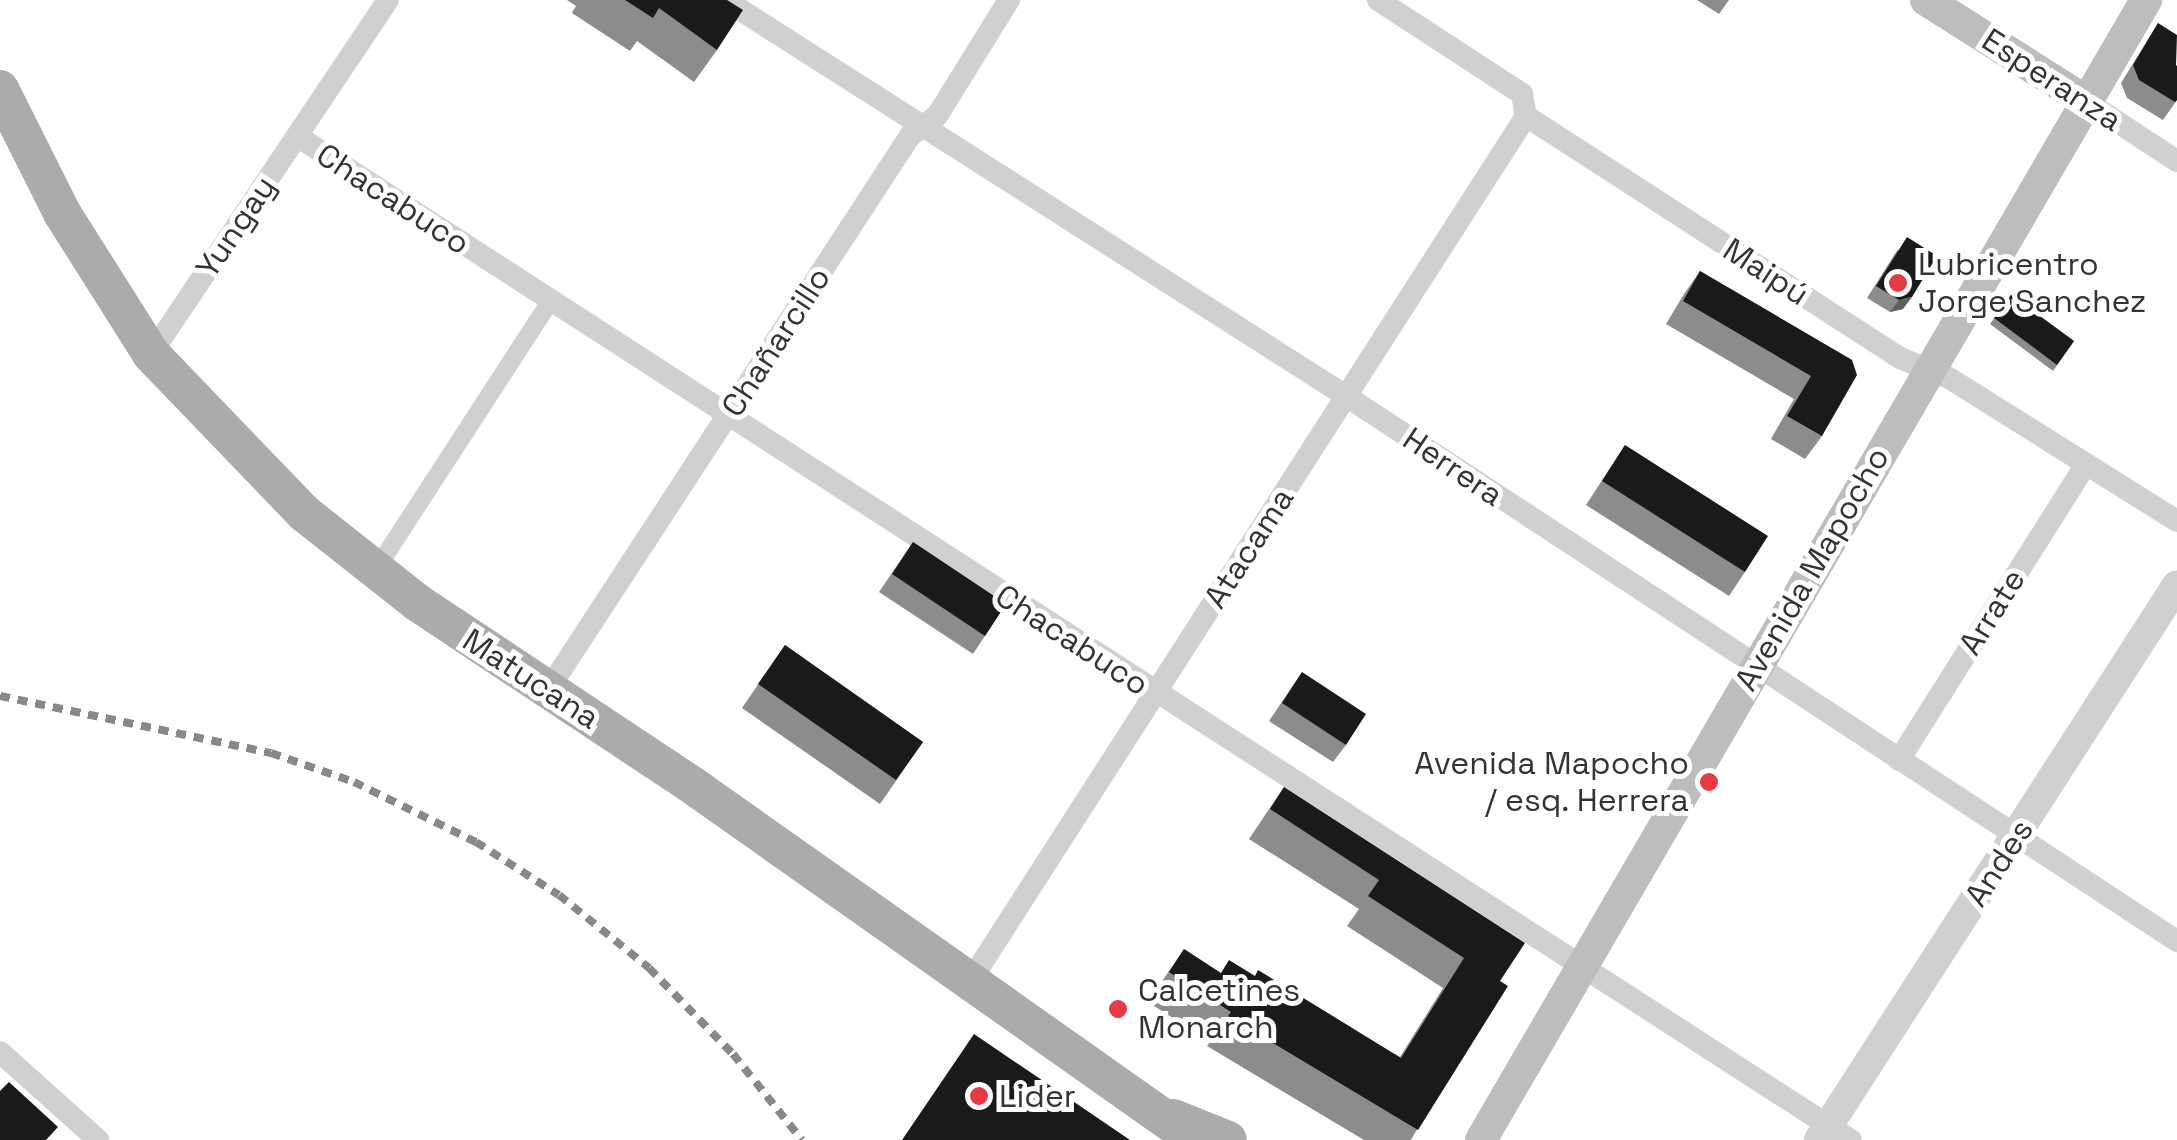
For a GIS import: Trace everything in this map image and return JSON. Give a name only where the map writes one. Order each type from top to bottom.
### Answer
[{"type":"main road","name":"Esperanza","points":[[1926,0],[2084,100]]},
{"type":"main road","name":"Avenida Mapocho","points":[[1481,1140],[2084,100],[2146,0]]},
{"type":"main road","name":"Matucana","points":[[0,89],[62,213],[151,354],[261,474],[375,571],[970,980],[1195,1140]]},
{"type":"main road","points":[[1156,1112],[1228,1140]]},
{"type":"street","name":"Yungay","points":[[151,354],[388,0]]},
{"type":"street","name":"Herrera","points":[[725,0],[1346,396],[1754,668],[2177,941]]},
{"type":"street","name":"Chañarcillo","points":[[548,690],[910,136],[936,116],[1009,0]]},
{"type":"street","name":"Maipú","points":[[1378,0],[1522,94],[1526,116],[1928,370],[2177,521]]},
{"type":"street","name":"Esperanza","points":[[2084,100],[2177,161]]},
{"type":"street","name":"Atacama","points":[[970,980],[1526,116]]},
{"type":"street","name":"Chacabuco","points":[[297,136],[1581,967],[1833,1135]]},
{"type":"street","points":[[375,571],[550,302]]},
{"type":"street","name":"Arrate","points":[[1899,760],[2086,464]]},
{"type":"street","name":"Andes","points":[[1833,1135],[2177,585]]},
{"type":"street","points":[[0,1052],[94,1139]]},
{"type":"building","points":[[625,0],[727,0],[743,10],[717,50],[659,8],[653,18]]},
{"type":"building","points":[[2158,23],[2177,35],[2175,102],[2139,80],[2133,65]]},
{"type":"building","name":"Lubricentro Jorge Sanchez","points":[[1907,237],[1937,256],[1912,297],[1899,300],[1876,286]]},
{"type":"building","points":[[1700,271],[1852,360],[1857,375],[1822,436],[1787,416],[1811,376],[1683,301]]},
{"type":"building","points":[[2011,295],[2074,341],[2057,365],[1994,318]]},
{"type":"building","points":[[1625,445],[1768,536],[1745,572],[1602,481]]},
{"type":"building","points":[[913,542],[1006,604],[985,636],[892,574]]},
{"type":"building","points":[[785,645],[923,742],[896,780],[758,684]]},
{"type":"building","points":[[1302,672],[1366,714],[1346,745],[1282,703]]},
{"type":"building","points":[[1284,787],[1525,943],[1500,981],[1508,986],[1418,1130],[1228,1016],[1231,1012],[1169,972],[1184,949],[1221,973],[1229,960],[1255,976],[1258,970],[1401,1058],[1464,958],[1368,896],[1379,880],[1270,809]]},
{"type":"building","name":"Lider","points":[[974,1034],[1130,1140],[902,1140]]},
{"type":"building","points":[[9,1082],[58,1127],[46,1140],[0,1140],[0,1091]]},
{"type":"railway","points":[[0,696],[271,753],[354,782],[476,842],[559,895],[649,968],[733,1054],[802,1140]]},
{"type":"place","name":"Lubricentro Jorge Sanchez","points":[[1898,283]]},
{"type":"place","name":"Avenida Mapocho / esq. Herrera","points":[[1709,782]]},
{"type":"place","name":"Calcetines Monarch","points":[[1118,1009]]},
{"type":"place","name":"Lider","points":[[979,1096]]}]
